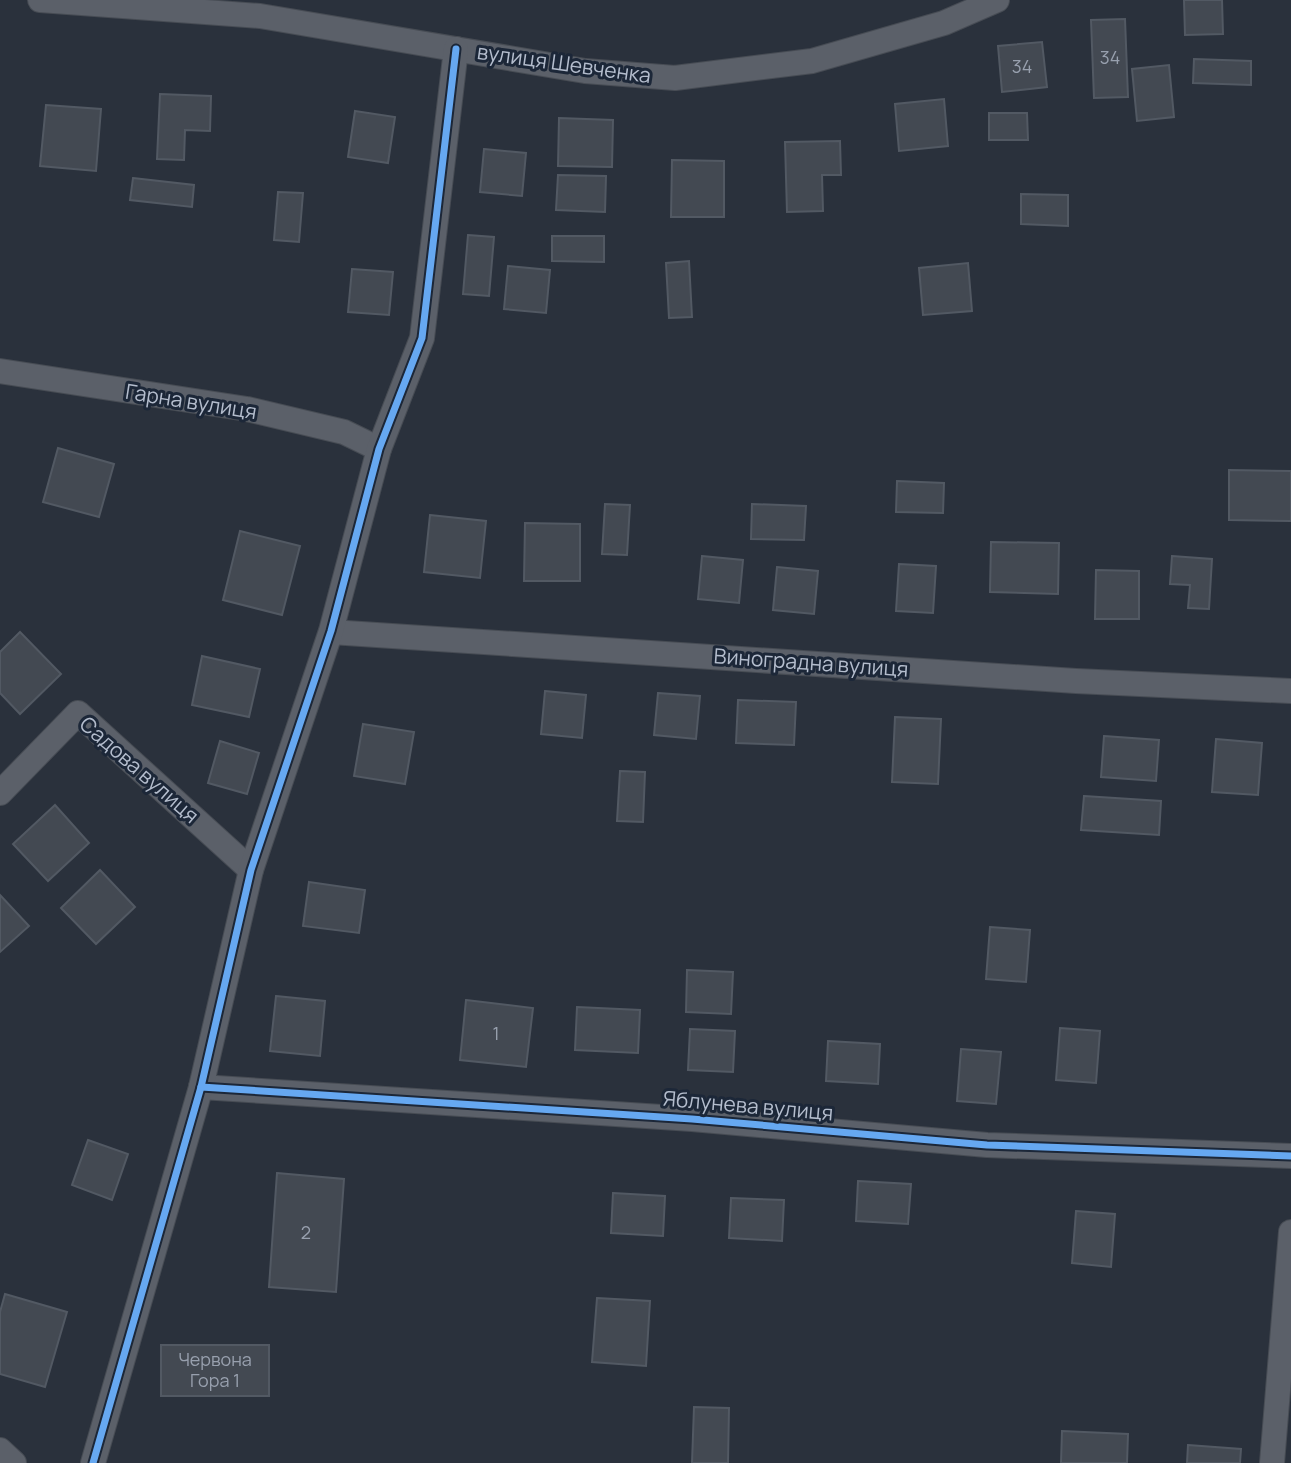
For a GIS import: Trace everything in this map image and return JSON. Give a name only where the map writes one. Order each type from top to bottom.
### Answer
[{"type":"street","name":"вулиця Шевченка","points":[[40,0],[260,16],[586,71],[675,78],[812,61],[944,23],[997,0]]},
{"type":"street","points":[[93,1463],[201,1087],[251,870],[331,632],[379,449],[422,338],[456,49]]},
{"type":"street","name":"Гарна вулиця","points":[[0,371],[247,410],[344,432],[379,449]]},
{"type":"street","name":"Виноградна вулиця","points":[[331,632],[1076,681],[1291,691]]},
{"type":"street","name":"Садова вулиця","points":[[0,793],[78,713],[251,870]]},
{"type":"street","name":"Яблунева вулиця","points":[[201,1087],[692,1119],[987,1145],[1291,1156]]},
{"type":"street","points":[[1272,1463],[1291,1232]]},
{"type":"street","points":[[0,1450],[14,1463]]},
{"type":"building","points":[[1184,0],[1222,0],[1223,34],[1185,35]]},
{"type":"building","points":[[1125,19],[1128,97],[1094,98],[1091,20]]},
{"type":"building","points":[[1042,42],[1047,87],[1002,92],[998,46]]},
{"type":"building","points":[[1194,59],[1251,61],[1251,85],[1193,83]]},
{"type":"building","points":[[1169,65],[1174,117],[1137,121],[1132,69]]},
{"type":"building","points":[[160,94],[211,96],[210,131],[185,130],[184,160],[157,159]]},
{"type":"building","points":[[944,99],[948,146],[899,151],[895,104]]},
{"type":"building","points":[[46,105],[101,109],[96,171],[40,166]]},
{"type":"building","points":[[355,111],[395,117],[388,163],[348,157]]},
{"type":"building","points":[[989,113],[1027,113],[1028,140],[989,140]]},
{"type":"building","points":[[559,118],[613,120],[612,167],[558,166]]},
{"type":"building","points":[[840,141],[841,175],[822,175],[823,211],[787,212],[785,142]]},
{"type":"building","points":[[484,149],[526,153],[522,196],[480,192]]},
{"type":"building","points":[[672,160],[724,161],[724,217],[671,217]]},
{"type":"building","points":[[558,175],[606,176],[605,212],[556,210]]},
{"type":"building","points":[[133,178],[194,185],[192,207],[130,200]]},
{"type":"building","points":[[278,192],[303,193],[299,242],[274,240]]},
{"type":"building","points":[[1021,194],[1068,195],[1068,226],[1021,224]]},
{"type":"building","points":[[468,235],[494,237],[489,296],[463,294]]},
{"type":"building","points":[[552,236],[604,236],[604,262],[552,261]]},
{"type":"building","points":[[689,261],[692,317],[669,318],[666,263]]},
{"type":"building","points":[[968,263],[972,311],[923,315],[919,268]]},
{"type":"building","points":[[508,266],[550,270],[546,313],[504,309]]},
{"type":"building","points":[[352,269],[393,272],[389,315],[348,312]]},
{"type":"building","points":[[58,448],[114,464],[99,517],[43,502]]},
{"type":"building","points":[[1229,470],[1291,471],[1291,521],[1229,520]]},
{"type":"building","points":[[897,481],[944,483],[943,513],[896,512]]},
{"type":"building","points":[[605,504],[630,505],[627,555],[602,554]]},
{"type":"building","points":[[752,504],[806,506],[804,540],[751,539]]},
{"type":"building","points":[[430,515],[486,521],[480,578],[424,572]]},
{"type":"building","points":[[525,523],[580,524],[580,581],[524,581]]},
{"type":"building","points":[[240,531],[300,546],[282,615],[223,600]]},
{"type":"building","points":[[991,542],[1059,543],[1058,594],[990,592]]},
{"type":"building","points":[[702,556],[743,560],[739,603],[698,599]]},
{"type":"building","points":[[1172,556],[1212,559],[1209,609],[1188,608],[1190,585],[1170,584]]},
{"type":"building","points":[[899,564],[936,566],[933,613],[896,611]]},
{"type":"building","points":[[777,567],[818,571],[814,614],[773,610]]},
{"type":"building","points":[[1096,570],[1139,571],[1139,619],[1095,619]]},
{"type":"building","points":[[20,632],[61,674],[20,714],[0,693],[0,652]]},
{"type":"building","points":[[202,656],[260,669],[249,717],[192,705]]},
{"type":"building","points":[[545,691],[586,695],[582,738],[541,734]]},
{"type":"building","points":[[658,693],[700,696],[696,739],[654,735]]},
{"type":"building","points":[[738,700],[796,702],[794,745],[736,743]]},
{"type":"building","points":[[895,717],[941,719],[938,784],[892,782]]},
{"type":"building","points":[[363,724],[414,732],[405,784],[354,776]]},
{"type":"building","points":[[1104,736],[1159,740],[1156,781],[1101,777]]},
{"type":"building","points":[[1216,739],[1262,743],[1258,795],[1212,792]]},
{"type":"building","points":[[220,741],[259,753],[247,794],[208,783]]},
{"type":"building","points":[[620,771],[645,772],[643,822],[617,821]]},
{"type":"building","points":[[1084,796],[1161,801],[1159,835],[1081,830]]},
{"type":"building","points":[[55,805],[89,843],[48,881],[13,844]]},
{"type":"building","points":[[100,870],[135,907],[96,944],[61,908]]},
{"type":"building","points":[[309,882],[365,890],[359,933],[303,926]]},
{"type":"building","points":[[0,895],[29,926],[0,952]]},
{"type":"building","points":[[990,927],[1030,930],[1026,982],[986,979]]},
{"type":"building","points":[[687,970],[733,972],[731,1014],[686,1012]]},
{"type":"building","points":[[276,996],[325,1001],[320,1056],[270,1051]]},
{"type":"building","points":[[466,1000],[533,1008],[526,1067],[460,1060]]},
{"type":"building","points":[[577,1007],[640,1010],[638,1053],[575,1050]]},
{"type":"building","points":[[1060,1028],[1100,1031],[1096,1083],[1056,1080]]},
{"type":"building","points":[[690,1029],[735,1031],[733,1072],[688,1070]]},
{"type":"building","points":[[828,1041],[880,1044],[878,1084],[826,1081]]},
{"type":"building","points":[[961,1049],[1001,1052],[996,1104],[957,1101]]},
{"type":"building","points":[[88,1140],[128,1154],[112,1200],[72,1185]]},
{"type":"building","points":[[277,1173],[344,1179],[336,1292],[269,1287]]},
{"type":"building","points":[[858,1181],[911,1184],[908,1224],[856,1221]]},
{"type":"building","points":[[613,1193],[665,1196],[663,1236],[611,1233]]},
{"type":"building","points":[[731,1198],[784,1200],[782,1241],[729,1238]]},
{"type":"building","points":[[1076,1211],[1115,1214],[1111,1267],[1072,1263]]},
{"type":"building","points":[[5,1294],[67,1312],[45,1387],[0,1374],[0,1312]]},
{"type":"building","points":[[597,1298],[650,1301],[646,1366],[592,1362]]},
{"type":"building","points":[[161,1345],[269,1345],[269,1396],[161,1396]]},
{"type":"building","points":[[694,1407],[729,1408],[728,1463],[692,1463]]},
{"type":"building","points":[[1062,1431],[1128,1434],[1127,1463],[1061,1463]]},
{"type":"building","points":[[1188,1445],[1241,1449],[1240,1463],[1187,1463]]},
{"type":"cycle path","points":[[93,1463],[201,1087],[251,870],[331,631],[379,449],[422,338],[456,49]]},
{"type":"cycle path","points":[[201,1087],[692,1119],[987,1145],[1291,1156]]}]
